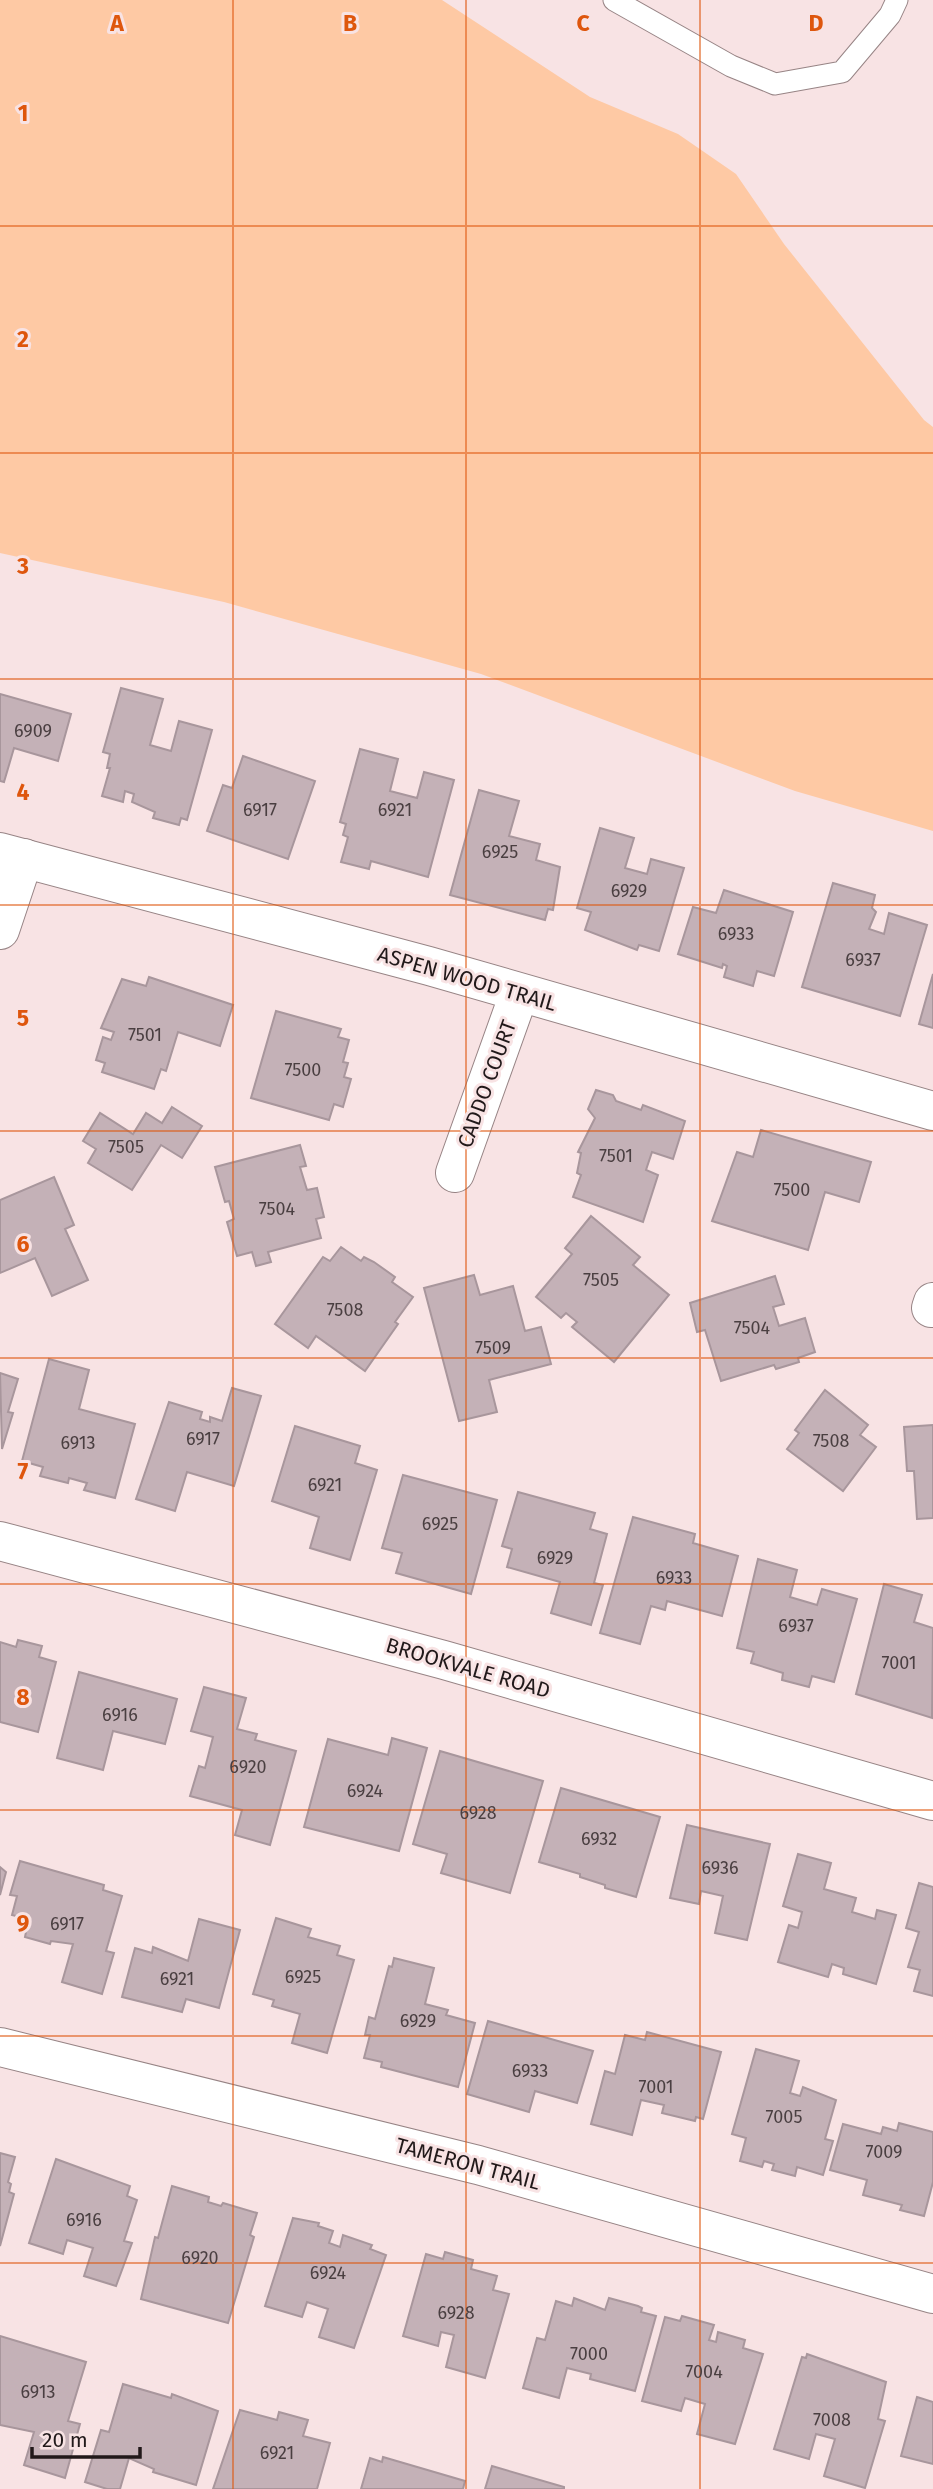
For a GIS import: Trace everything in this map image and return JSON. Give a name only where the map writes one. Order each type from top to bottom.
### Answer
[{"type":"street","points":[[0,930],[12,855]]},
{"type":"street","name":"ASPEN WOOD TRAIL","points":[[12,855],[429,966],[933,1111]]},
{"type":"street","name":"CADDO COURT","points":[[455,1173],[519,994]]},
{"type":"street","name":"BROOKVALE ROAD","points":[[0,1542],[444,1660],[933,1801]]},
{"type":"street","name":"TAMERON TRAIL","points":[[0,2047],[478,2165],[933,2294]]},
{"type":"lane","points":[[614,0],[731,66],[775,84],[842,72],[890,15],[897,0]]},
{"type":"shaded area","points":[[0,0],[442,0],[590,97],[678,134],[736,174],[784,244],[924,420],[933,427],[933,831],[795,791],[481,674],[224,602],[0,553]]},
{"type":"building","points":[[121,688],[163,699],[150,745],[171,751],[179,721],[212,730],[187,820],[181,818],[179,825],[153,818],[155,812],[132,802],[134,794],[125,791],[123,802],[102,796],[110,768],[107,768],[110,754],[103,752]]},
{"type":"building","points":[[0,694],[71,714],[58,761],[14,748],[4,782],[0,781]]},
{"type":"building","points":[[360,749],[398,759],[390,791],[417,798],[424,772],[454,780],[428,877],[371,861],[369,869],[341,862],[348,837],[343,835],[346,824],[340,822]]},
{"type":"building","points":[[243,756],[315,781],[288,859],[207,831],[223,785],[232,788]]},
{"type":"building","points":[[479,790],[519,801],[509,836],[540,844],[536,860],[560,867],[553,910],[548,909],[545,920],[450,895]]},
{"type":"building","points":[[600,828],[634,838],[625,868],[647,874],[651,859],[684,868],[659,951],[639,945],[637,950],[585,930],[591,912],[577,908]]},
{"type":"building","points":[[833,883],[875,895],[872,908],[876,912],[869,929],[884,934],[889,913],[927,925],[900,1016],[802,987]]},
{"type":"building","points":[[724,890],[793,912],[774,976],[757,971],[753,986],[724,977],[727,966],[723,964],[722,968],[678,954],[693,907],[716,913]]},
{"type":"building","points":[[933,974],[933,1028],[919,1024]]},
{"type":"building","points":[[149,977],[233,1005],[220,1046],[178,1032],[166,1071],[161,1069],[154,1089],[102,1072],[105,1063],[96,1060],[103,1037],[111,1040],[114,1032],[101,1028],[122,979],[146,986]]},
{"type":"building","points":[[276,1011],[341,1029],[338,1037],[349,1040],[343,1062],[348,1063],[344,1077],[351,1079],[343,1107],[334,1104],[329,1120],[251,1098]]},
{"type":"building","points":[[596,1090],[613,1095],[616,1101],[641,1110],[643,1105],[685,1121],[673,1159],[652,1152],[646,1170],[658,1175],[643,1222],[573,1197],[581,1175],[577,1173],[581,1153],[578,1152],[595,1118],[588,1109]]},
{"type":"building","points":[[172,1107],[202,1126],[182,1158],[161,1145],[132,1190],[88,1163],[96,1149],[83,1141],[100,1113],[133,1134],[146,1113],[162,1123]]},
{"type":"building","points":[[761,1130],[871,1162],[859,1202],[825,1192],[808,1250],[712,1221],[737,1152],[753,1157]]},
{"type":"building","points":[[300,1145],[306,1166],[300,1167],[307,1190],[317,1188],[324,1217],[316,1219],[321,1238],[268,1252],[271,1262],[256,1266],[252,1252],[237,1256],[227,1222],[234,1219],[229,1201],[225,1202],[215,1167]]},
{"type":"building","points":[[54,1177],[74,1225],[65,1229],[88,1280],[52,1296],[35,1258],[0,1273],[0,1200]]},
{"type":"building","points":[[591,1216],[640,1257],[633,1265],[669,1295],[614,1362],[572,1327],[577,1322],[566,1313],[561,1318],[536,1297],[572,1254],[565,1248]]},
{"type":"building","points":[[341,1247],[361,1261],[364,1257],[374,1262],[395,1277],[392,1282],[413,1297],[395,1322],[398,1324],[365,1371],[316,1336],[308,1348],[275,1324],[323,1257],[330,1261]]},
{"type":"building","points":[[474,1275],[480,1295],[513,1286],[525,1331],[541,1327],[551,1364],[489,1380],[497,1412],[459,1421],[424,1288]]},
{"type":"building","points":[[775,1276],[784,1304],[773,1307],[779,1326],[805,1318],[815,1352],[798,1358],[799,1362],[776,1369],[774,1365],[721,1381],[705,1330],[697,1332],[690,1303]]},
{"type":"building","points":[[49,1359],[89,1370],[79,1409],[135,1424],[115,1498],[84,1490],[87,1483],[69,1478],[68,1483],[40,1476],[43,1467],[22,1461]]},
{"type":"building","points":[[0,1373],[18,1379],[8,1412],[13,1413],[2,1449]]},
{"type":"building","points":[[232,1388],[261,1396],[234,1486],[187,1472],[175,1511],[136,1499],[169,1402],[202,1412],[200,1419],[210,1422],[210,1417],[222,1421]]},
{"type":"building","points":[[825,1390],[868,1425],[860,1435],[876,1447],[843,1491],[787,1449],[799,1433],[795,1430]]},
{"type":"building","points":[[933,1425],[933,1518],[917,1519],[914,1471],[907,1471],[904,1427]]},
{"type":"building","points":[[295,1426],[360,1446],[355,1463],[377,1470],[350,1560],[310,1548],[319,1517],[272,1501]]},
{"type":"building","points":[[403,1475],[497,1500],[471,1594],[396,1573],[402,1553],[382,1548]]},
{"type":"building","points":[[518,1492],[595,1513],[590,1529],[607,1534],[594,1583],[603,1585],[591,1625],[551,1613],[560,1582],[507,1567],[512,1549],[502,1546]]},
{"type":"building","points":[[633,1517],[695,1534],[693,1543],[738,1556],[722,1616],[667,1601],[665,1610],[651,1606],[640,1644],[600,1633]]},
{"type":"building","points":[[758,1559],[797,1570],[790,1597],[817,1605],[822,1589],[857,1599],[834,1682],[812,1676],[809,1687],[782,1680],[783,1673],[751,1663],[754,1652],[737,1648]]},
{"type":"building","points":[[884,1584],[922,1595],[914,1622],[933,1628],[932,1718],[856,1694]]},
{"type":"building","points":[[18,1640],[42,1646],[39,1657],[56,1662],[38,1732],[0,1722],[0,1642],[16,1647]]},
{"type":"building","points":[[79,1672],[177,1699],[165,1744],[113,1731],[103,1770],[57,1758]]},
{"type":"building","points":[[204,1687],[246,1698],[237,1729],[257,1734],[255,1740],[296,1751],[270,1845],[235,1835],[242,1810],[190,1796],[199,1766],[205,1768],[213,1737],[191,1731]]},
{"type":"building","points":[[392,1738],[427,1748],[399,1851],[304,1827],[328,1739],[388,1755]]},
{"type":"building","points":[[440,1751],[543,1781],[510,1893],[441,1873],[447,1854],[413,1844]]},
{"type":"building","points":[[561,1788],[660,1817],[636,1897],[605,1888],[605,1885],[580,1877],[580,1874],[539,1862]]},
{"type":"building","points":[[687,1825],[770,1844],[747,1940],[715,1933],[723,1896],[701,1891],[699,1904],[670,1898]]},
{"type":"building","points":[[798,1854],[831,1863],[824,1889],[856,1898],[852,1912],[875,1919],[877,1910],[896,1915],[876,1984],[843,1974],[844,1968],[832,1964],[828,1977],[778,1962],[789,1925],[798,1928],[802,1912],[783,1906]]},
{"type":"building","points":[[20,1861],[104,1885],[103,1890],[122,1896],[106,1951],[114,1953],[102,1994],[62,1982],[73,1944],[51,1941],[50,1944],[25,1937],[26,1932],[19,1931],[24,1918],[12,1915],[17,1896],[10,1895]]},
{"type":"building","points":[[0,1867],[6,1872],[0,1895]]},
{"type":"building","points":[[919,1883],[933,1887],[933,1996],[914,1991],[920,1970],[908,1967],[919,1932],[906,1928]]},
{"type":"building","points":[[276,1918],[311,1929],[308,1937],[340,1946],[337,1955],[354,1960],[327,2053],[292,2043],[300,2014],[272,2006],[274,2000],[253,1994]]},
{"type":"building","points":[[199,1919],[240,1930],[219,2008],[186,1999],[182,2012],[122,1997],[135,1948],[152,1953],[153,1947],[188,1961]]},
{"type":"building","points":[[394,1958],[434,1968],[425,2004],[448,2010],[446,2015],[475,2023],[458,2087],[381,2067],[382,2062],[364,2058],[370,2035],[365,2035],[369,2017],[375,2019],[389,1966],[392,1967]]},
{"type":"building","points":[[488,2021],[593,2051],[577,2103],[535,2091],[529,2112],[467,2094]]},
{"type":"building","points":[[647,2032],[721,2052],[703,2119],[696,2117],[695,2121],[662,2113],[664,2105],[641,2100],[632,2135],[591,2124],[605,2071],[615,2074],[625,2035],[645,2040]]},
{"type":"building","points":[[756,2049],[799,2061],[790,2093],[800,2096],[803,2087],[836,2100],[825,2139],[833,2141],[823,2175],[797,2167],[795,2176],[772,2170],[774,2164],[764,2161],[762,2167],[740,2161],[746,2138],[732,2134]]},
{"type":"building","points":[[899,2123],[933,2132],[933,2182],[924,2216],[900,2210],[902,2205],[863,2195],[867,2180],[830,2170],[843,2124],[881,2134],[883,2127],[897,2131]]},
{"type":"building","points":[[0,2153],[15,2157],[8,2182],[11,2184],[9,2192],[14,2194],[0,2246]]},
{"type":"building","points":[[56,2159],[130,2186],[127,2196],[137,2200],[124,2241],[132,2243],[116,2286],[84,2276],[93,2248],[67,2240],[63,2254],[29,2243]]},
{"type":"building","points":[[172,2186],[209,2197],[208,2202],[221,2206],[223,2203],[257,2213],[250,2235],[254,2237],[228,2323],[141,2299],[155,2237],[158,2238]]},
{"type":"building","points":[[293,2218],[319,2223],[318,2226],[333,2231],[329,2243],[340,2247],[343,2235],[372,2245],[370,2249],[386,2255],[354,2348],[319,2337],[328,2309],[307,2302],[302,2317],[265,2306]]},
{"type":"building","points":[[445,2252],[473,2260],[471,2269],[497,2276],[493,2290],[509,2294],[485,2378],[446,2367],[454,2335],[441,2332],[438,2346],[403,2336],[426,2254],[443,2259]]},
{"type":"building","points":[[574,2298],[605,2310],[609,2298],[638,2306],[642,2308],[641,2312],[656,2316],[635,2391],[590,2379],[591,2374],[567,2368],[559,2398],[523,2388],[537,2338],[545,2340],[556,2301],[572,2306]]},
{"type":"building","points":[[682,2316],[714,2325],[709,2340],[716,2342],[718,2332],[745,2340],[743,2348],[763,2354],[735,2444],[697,2434],[705,2404],[685,2398],[681,2411],[642,2401],[665,2317],[680,2321]]},
{"type":"building","points":[[0,2336],[86,2362],[68,2421],[80,2424],[65,2478],[24,2465],[34,2432],[0,2425]]},
{"type":"building","points":[[807,2354],[886,2382],[878,2419],[885,2421],[865,2488],[824,2476],[835,2439],[816,2434],[809,2459],[774,2449],[802,2357],[806,2358]]},
{"type":"building","points":[[123,2384],[171,2398],[172,2394],[218,2411],[196,2485],[153,2472],[154,2469],[129,2458],[120,2489],[107,2489],[85,2482],[101,2430],[109,2432]]},
{"type":"building","points":[[917,2397],[933,2402],[933,2464],[901,2456]]},
{"type":"building","points":[[240,2410],[277,2420],[279,2412],[308,2420],[303,2436],[330,2443],[317,2489],[213,2489]]},
{"type":"building","points":[[383,2457],[465,2481],[463,2489],[361,2489],[370,2458],[382,2462]]},
{"type":"building","points":[[492,2466],[564,2487],[564,2489],[485,2489]]}]
